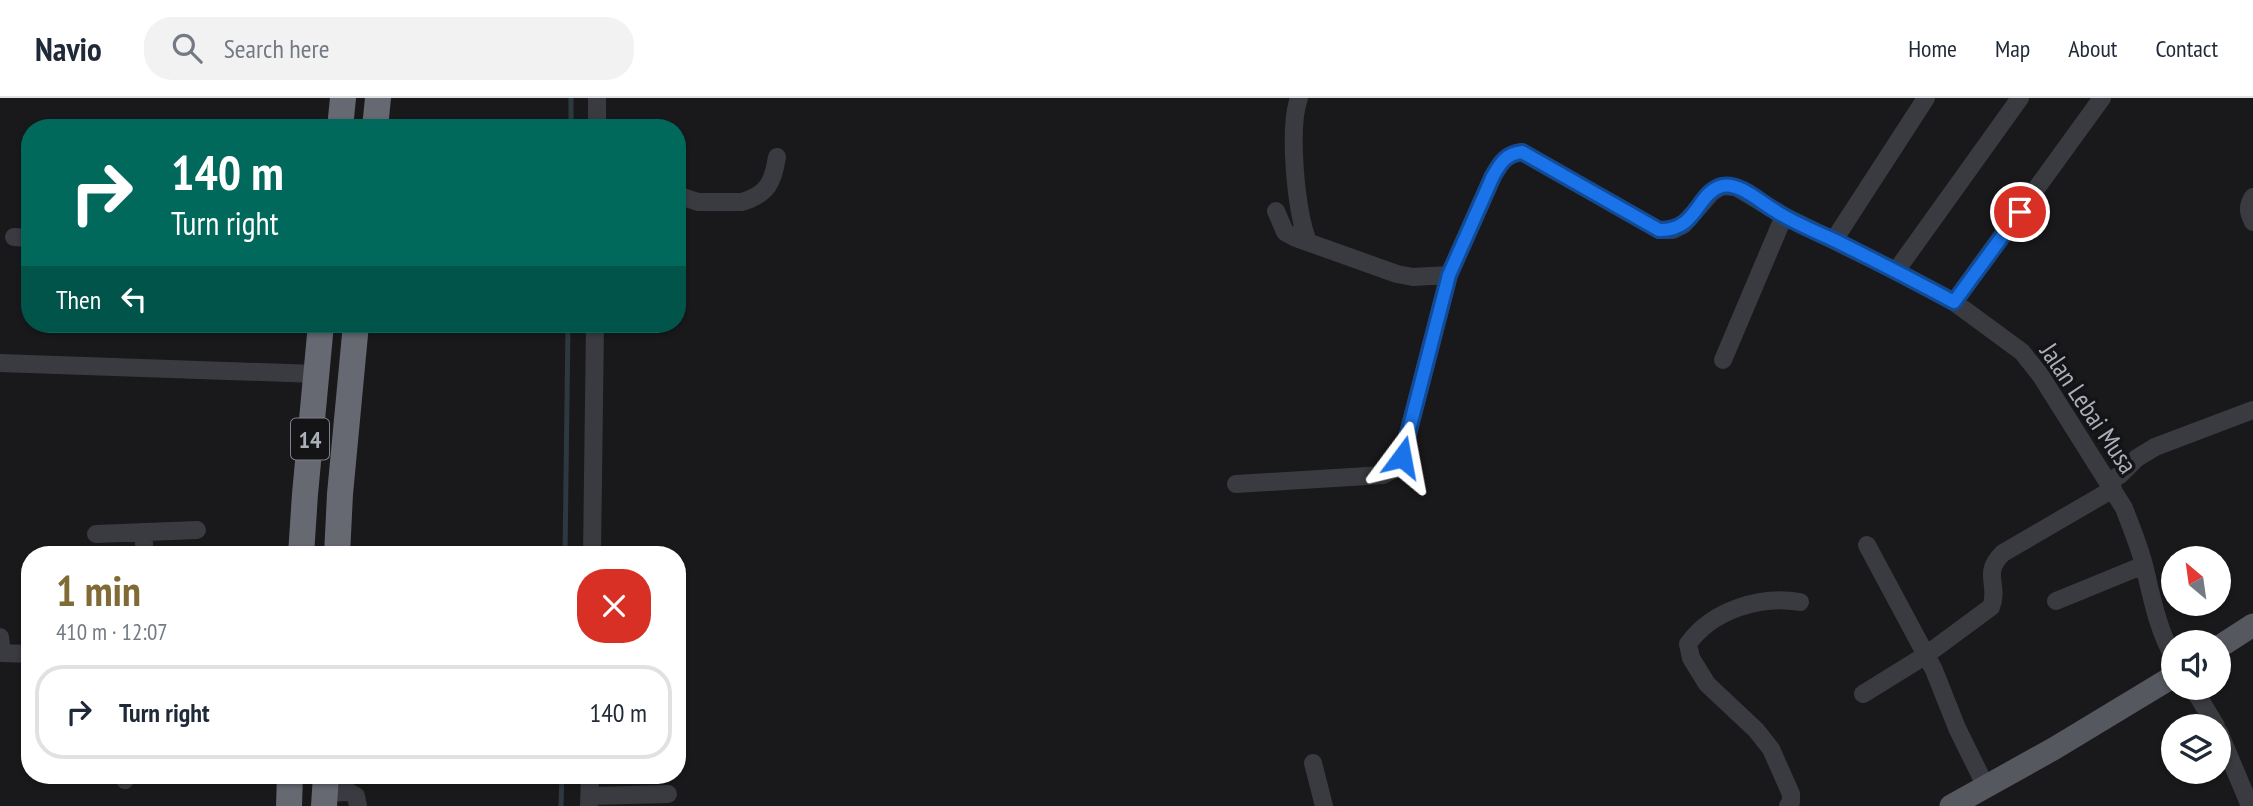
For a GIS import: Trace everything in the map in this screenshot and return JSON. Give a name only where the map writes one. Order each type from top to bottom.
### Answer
[{"type":"highway","points":[[341,119],[343,98]]},
{"type":"highway","points":[[376,119],[378,98]]},
{"type":"highway","name":"14","points":[[302,546],[320,333]]},
{"type":"highway","name":"14","points":[[337,546],[355,333]]},
{"type":"highway","points":[[289,806],[290,784]]},
{"type":"main road","points":[[2231,639],[2253,625]]},
{"type":"main road","points":[[1951,806],[2161,684]]},
{"type":"street","points":[[597,98],[597,119]]},
{"type":"street","points":[[1299,98],[1293,129],[1299,213],[1308,242]]},
{"type":"street","points":[[1834,240],[1926,98]]},
{"type":"street","points":[[1896,271],[2020,98]]},
{"type":"street","points":[[1954,302],[2102,98]]},
{"type":"street","name":"Jalan Lebai Musa","points":[[1449,275],[1493,176],[1502,161],[1512,153],[1522,152],[1659,230],[1672,230],[1683,225],[1712,192],[1722,186],[1736,187],[1784,216],[1954,302],[2022,352],[2041,376],[2110,486],[2133,531],[2161,632]]},
{"type":"street","points":[[686,198],[698,202],[742,202],[756,197],[766,190],[774,177],[777,157]]},
{"type":"street","points":[[2253,197],[2248,212],[2253,222]]},
{"type":"street","points":[[1236,484],[1383,475],[1395,469],[1402,457],[1449,275],[1413,277],[1396,274],[1308,242],[1285,232],[1276,211]]},
{"type":"street","points":[[1723,360],[1784,216]]},
{"type":"street","points":[[592,546],[595,333]]},
{"type":"street","points":[[0,363],[316,374]]},
{"type":"street","points":[[1863,694],[1926,656],[1991,607],[1994,599],[1991,570],[1994,561],[2003,553],[2110,486],[2137,458],[2155,447],[2253,410]]},
{"type":"street","points":[[96,534],[197,530]]},
{"type":"street","points":[[144,532],[145,546]]},
{"type":"street","points":[[1867,545],[1926,656],[1986,787]]},
{"type":"street","points":[[2056,601],[2144,565]]},
{"type":"street","points":[[1788,806],[1791,794],[1771,749],[1756,730],[1707,684],[1691,658],[1688,644],[1696,632],[1746,605],[1783,599],[1800,602]]},
{"type":"street","points":[[1,651],[21,653]]},
{"type":"street","points":[[2231,759],[2251,804]]},
{"type":"street","points":[[1313,763],[1324,806]]},
{"type":"street","points":[[325,791],[349,792],[356,796],[358,806]]},
{"type":"street","points":[[589,801],[668,794]]},
{"type":"waterway","points":[[571,98],[571,119]]},
{"type":"waterway","points":[[565,546],[568,333]]},
{"type":"waterway","points":[[561,806],[562,784]]},
{"type":"route","points":[[1402,457],[1449,275],[1493,176],[1502,161],[1512,153],[1522,152],[1659,230],[1672,230],[1683,225],[1712,192],[1722,186],[1736,187],[1784,216],[1954,302],[2020,212]]}]
